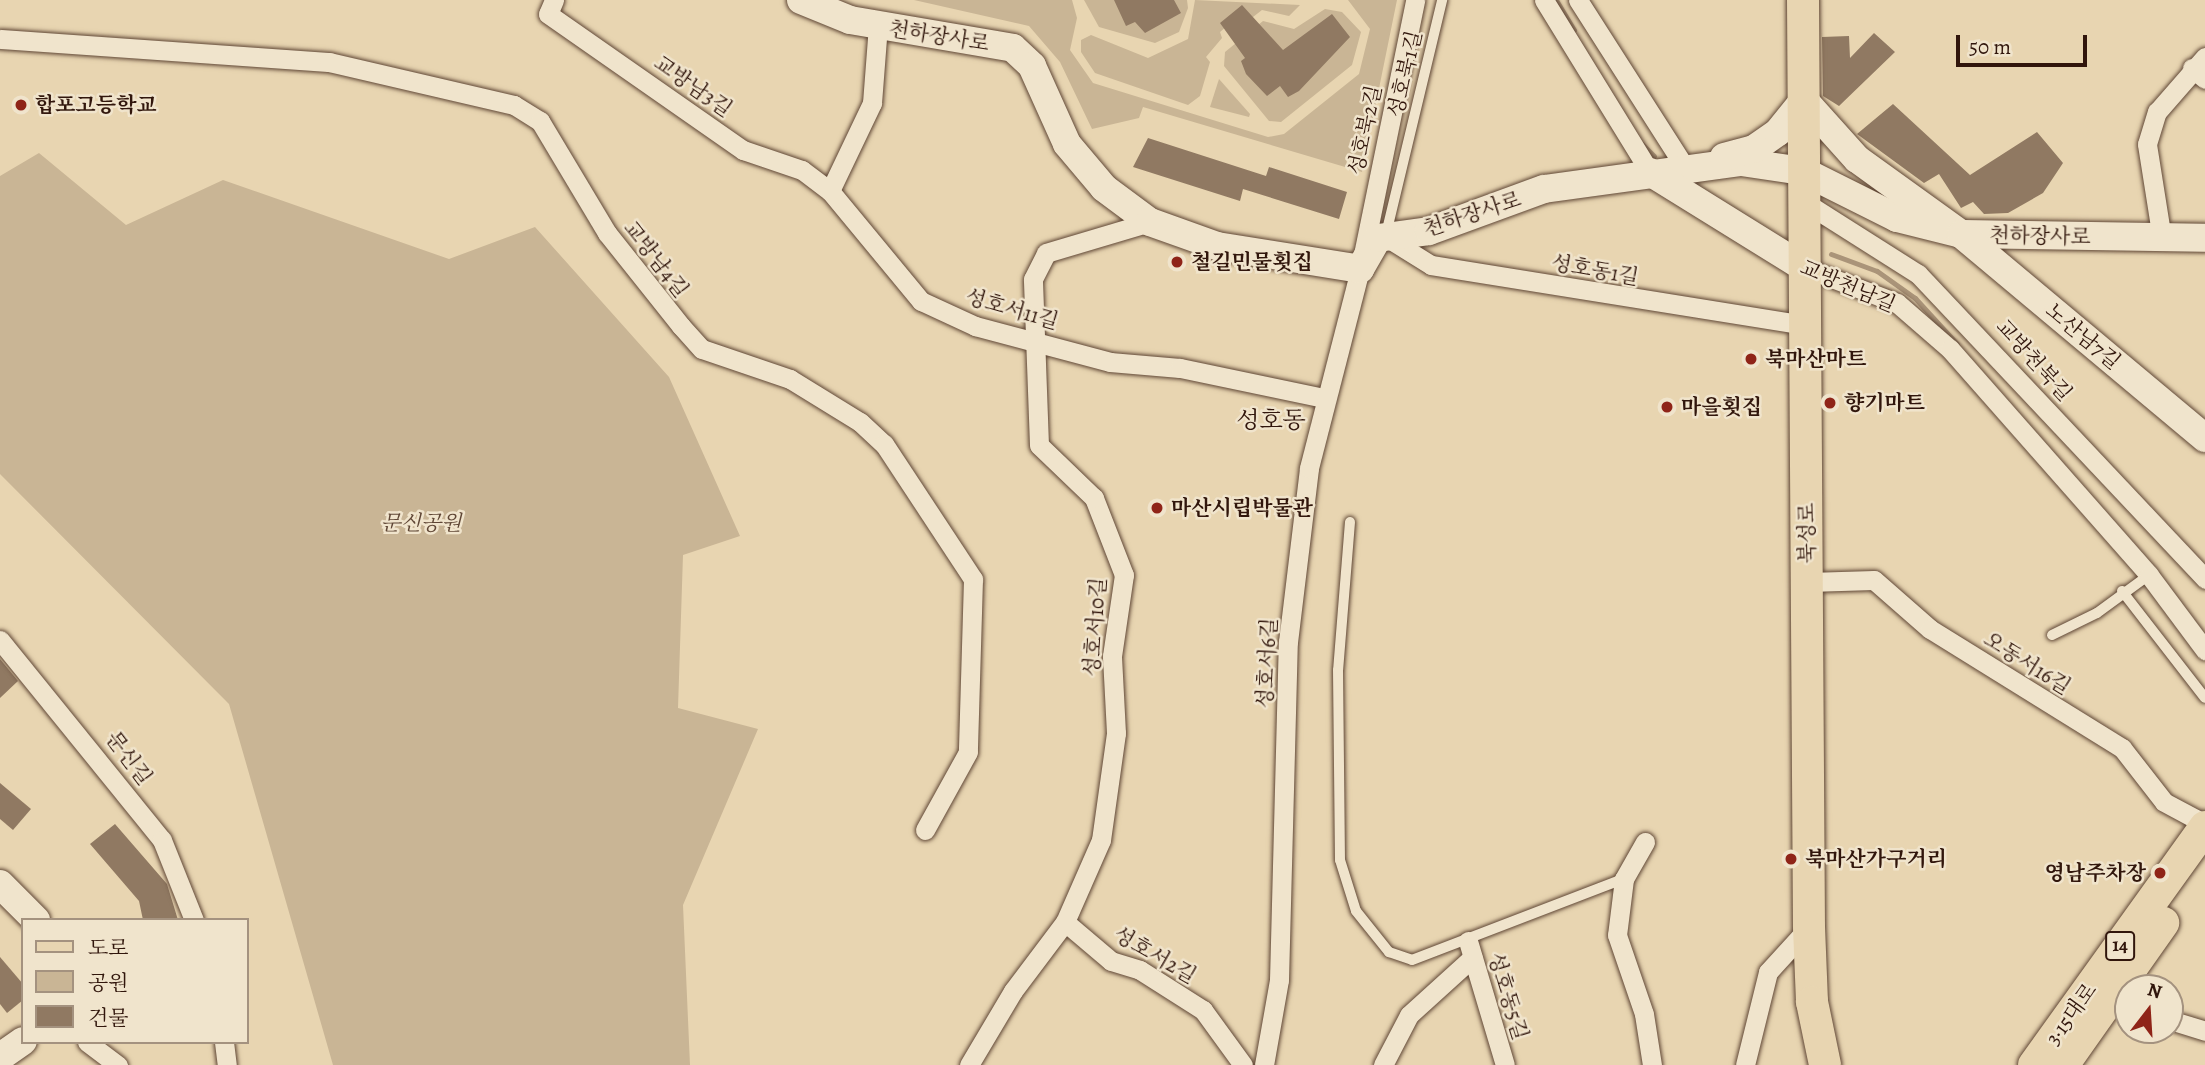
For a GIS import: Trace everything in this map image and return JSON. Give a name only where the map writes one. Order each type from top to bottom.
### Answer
[{"type":"main road","name":"천하장사로","points":[[801,0],[878,25],[984,42],[1023,54],[1077,157],[1104,188],[1150,222],[1217,246],[1360,269]]},
{"type":"main road","name":"북성로","points":[[1804,0],[1803,267],[1808,582],[1809,927],[1812,1002],[1825,1065]]},
{"type":"main road","points":[[1691,165],[1754,149],[1804,100]]},
{"type":"main road","name":"노산남7길","points":[[1804,100],[1857,159],[1961,234],[2203,431]]},
{"type":"main road","name":"천하장사로","points":[[1386,237],[1429,230],[1544,190],[1691,165],[1803,186],[1897,218],[1961,234],[2205,239]]},
{"type":"main road","name":"교방천남길","points":[[1650,172],[1803,267]]},
{"type":"main road","points":[[1360,269],[1378,238],[1386,237]]},
{"type":"main road","name":"3·15대로","points":[[2034,1065],[2205,826]]},
{"type":"main road","name":"3·15대로","points":[[2137,974],[2205,863]]},
{"type":"main road","points":[[0,884],[34,918]]},
{"type":"main road","name":"3·15대로","points":[[2063,1065],[2114,1009]]},
{"type":"main road","points":[[0,1057],[21,1042]]},
{"type":"street","name":"교방남3길","points":[[554,0],[548,14],[743,150],[802,170],[830,191]]},
{"type":"street","name":"성호북2길","points":[[1360,269],[1415,0]]},
{"type":"street","name":"교방천남길","points":[[1544,0],[1650,172]]},
{"type":"street","points":[[1578,0],[1691,165]]},
{"type":"street","points":[[830,191],[872,103],[878,25]]},
{"type":"street","name":"교방남4길","points":[[0,39],[329,62],[514,105],[540,121],[643,285],[695,341],[790,379],[860,422],[884,444],[974,579],[968,752],[925,830]]},
{"type":"street","points":[[2162,239],[2147,144],[2157,112],[2201,68]]},
{"type":"street","name":"교방천북길","points":[[1803,186],[1918,274],[2205,579]]},
{"type":"street","name":"성호서11길","points":[[830,191],[921,301],[975,326],[1032,339],[1110,362],[1180,368],[1323,398]]},
{"type":"street","name":"성호서10길","points":[[969,1065],[1013,991],[1065,922],[1101,840],[1116,733],[1112,656],[1124,575],[1094,498],[1039,445],[1032,339],[1033,279],[1046,253],[1150,222]]},
{"type":"street","name":"성호동1길","points":[[1386,237],[1431,265],[1804,325]]},
{"type":"street","name":"교방천남길","points":[[1803,267],[1897,303],[1950,349],[2149,575],[2205,650]]},
{"type":"street","name":"성호서6길","points":[[1264,1065],[1279,979],[1288,642],[1323,398],[1360,269]]},
{"type":"street","name":"오동서16길","points":[[1808,582],[1874,580],[1930,629],[2122,748],[2164,802],[2205,826]]},
{"type":"street","name":"문신길","points":[[0,640],[162,840],[193,918]]},
{"type":"street","points":[[1645,842],[1624,879],[1617,935],[1644,1014],[1652,1065]]},
{"type":"street","name":"성호서2길","points":[[1065,922],[1111,961],[1140,970],[1203,1010],[1243,1065]]},
{"type":"street","points":[[1745,1065],[1768,972],[1809,927]]},
{"type":"street","points":[[1383,1065],[1409,1015],[1470,949]]},
{"type":"street","name":"성호동5길","points":[[1470,949],[1505,1065]]},
{"type":"street","points":[[2184,1024],[2205,1031]]},
{"type":"street","points":[[90,1044],[118,1065]]},
{"type":"street","points":[[224,1044],[227,1065]]},
{"type":"lane","name":"성호북1길","points":[[1386,237],[1442,0]]},
{"type":"lane","points":[[1349,522],[1338,670],[1344,888],[1390,951],[1412,960],[1470,949],[1624,879]]},
{"type":"lane","points":[[2052,635],[2097,613],[2122,591],[2149,575]]},
{"type":"lane","points":[[2122,591],[2205,698]]},
{"type":"green space","points":[[914,0],[1072,0],[1077,18],[1070,50],[1093,83],[1268,137],[1284,134],[1359,74],[1370,29],[1348,0],[1397,0],[1362,172],[1143,107],[1139,118],[1092,129],[1060,62],[1029,26]]},
{"type":"green space","points":[[1084,0],[1187,0],[1188,8],[1179,32],[1155,43],[1099,27]]},
{"type":"green space","points":[[1195,0],[1300,5],[1289,16],[1262,10],[1244,24],[1238,17],[1220,32],[1222,38],[1206,57],[1210,62],[1200,96],[1188,105],[1095,73],[1081,52],[1081,40],[1091,35],[1148,58],[1188,39]]},
{"type":"green space","points":[[1325,9],[1342,12],[1361,32],[1352,65],[1281,122],[1269,121],[1224,66],[1225,52],[1263,21],[1294,29]]},
{"type":"green space","points":[[1219,79],[1250,114],[1249,117],[1210,107]]},
{"type":"green space","name":"문신공원","points":[[39,153],[126,225],[223,180],[449,259],[535,227],[669,377],[740,536],[683,555],[678,708],[758,729],[683,905],[690,1065],[333,1065],[229,704],[0,474],[0,176]]},
{"type":"building","points":[[1114,0],[1174,0],[1181,13],[1145,33],[1135,22],[1126,26]]},
{"type":"building","points":[[1242,5],[1283,50],[1332,14],[1350,37],[1299,91],[1288,97],[1280,86],[1267,96],[1246,74],[1241,61],[1245,58],[1220,23]]},
{"type":"building","points":[[1874,33],[1895,52],[1839,106],[1823,96],[1822,37],[1849,36],[1850,58]]},
{"type":"building","points":[[1893,104],[1970,175],[2037,132],[2063,163],[2043,193],[2008,213],[1984,214],[1973,202],[1961,208],[1939,174],[1924,183],[1857,134]]},
{"type":"building","points":[[1148,138],[1266,176],[1269,167],[1347,192],[1339,219],[1243,189],[1240,201],[1133,167]]},
{"type":"building","points":[[0,659],[18,681],[0,698]]},
{"type":"building","points":[[0,783],[31,809],[13,830],[0,819]]},
{"type":"building","points":[[115,824],[167,884],[177,918],[143,918],[139,901],[90,844]]},
{"type":"building","points":[[0,957],[21,982],[21,1002],[7,1013],[0,1004]]},
{"type":"waterway","points":[[1556,0],[1574,30]]},
{"type":"waterway","points":[[1642,144],[1654,156]]},
{"type":"waterway","points":[[1831,254],[1877,271],[1915,298],[1957,344]]},
{"type":"place","name":"합포고등학교","points":[[21,105]]},
{"type":"place","name":"철길민물횟집","points":[[1177,262]]},
{"type":"place","name":"북마산마트","points":[[1751,359]]},
{"type":"place","name":"향기마트","points":[[1830,403]]},
{"type":"place","name":"마을횟집","points":[[1667,407]]},
{"type":"place","name":"마산시립박물관","points":[[1157,508]]},
{"type":"place","name":"북마산가구거리","points":[[1791,859]]},
{"type":"place","name":"영남주차장","points":[[2160,873]]},
{"type":"district","name":"성호동","points":[[1271,421]]}]
